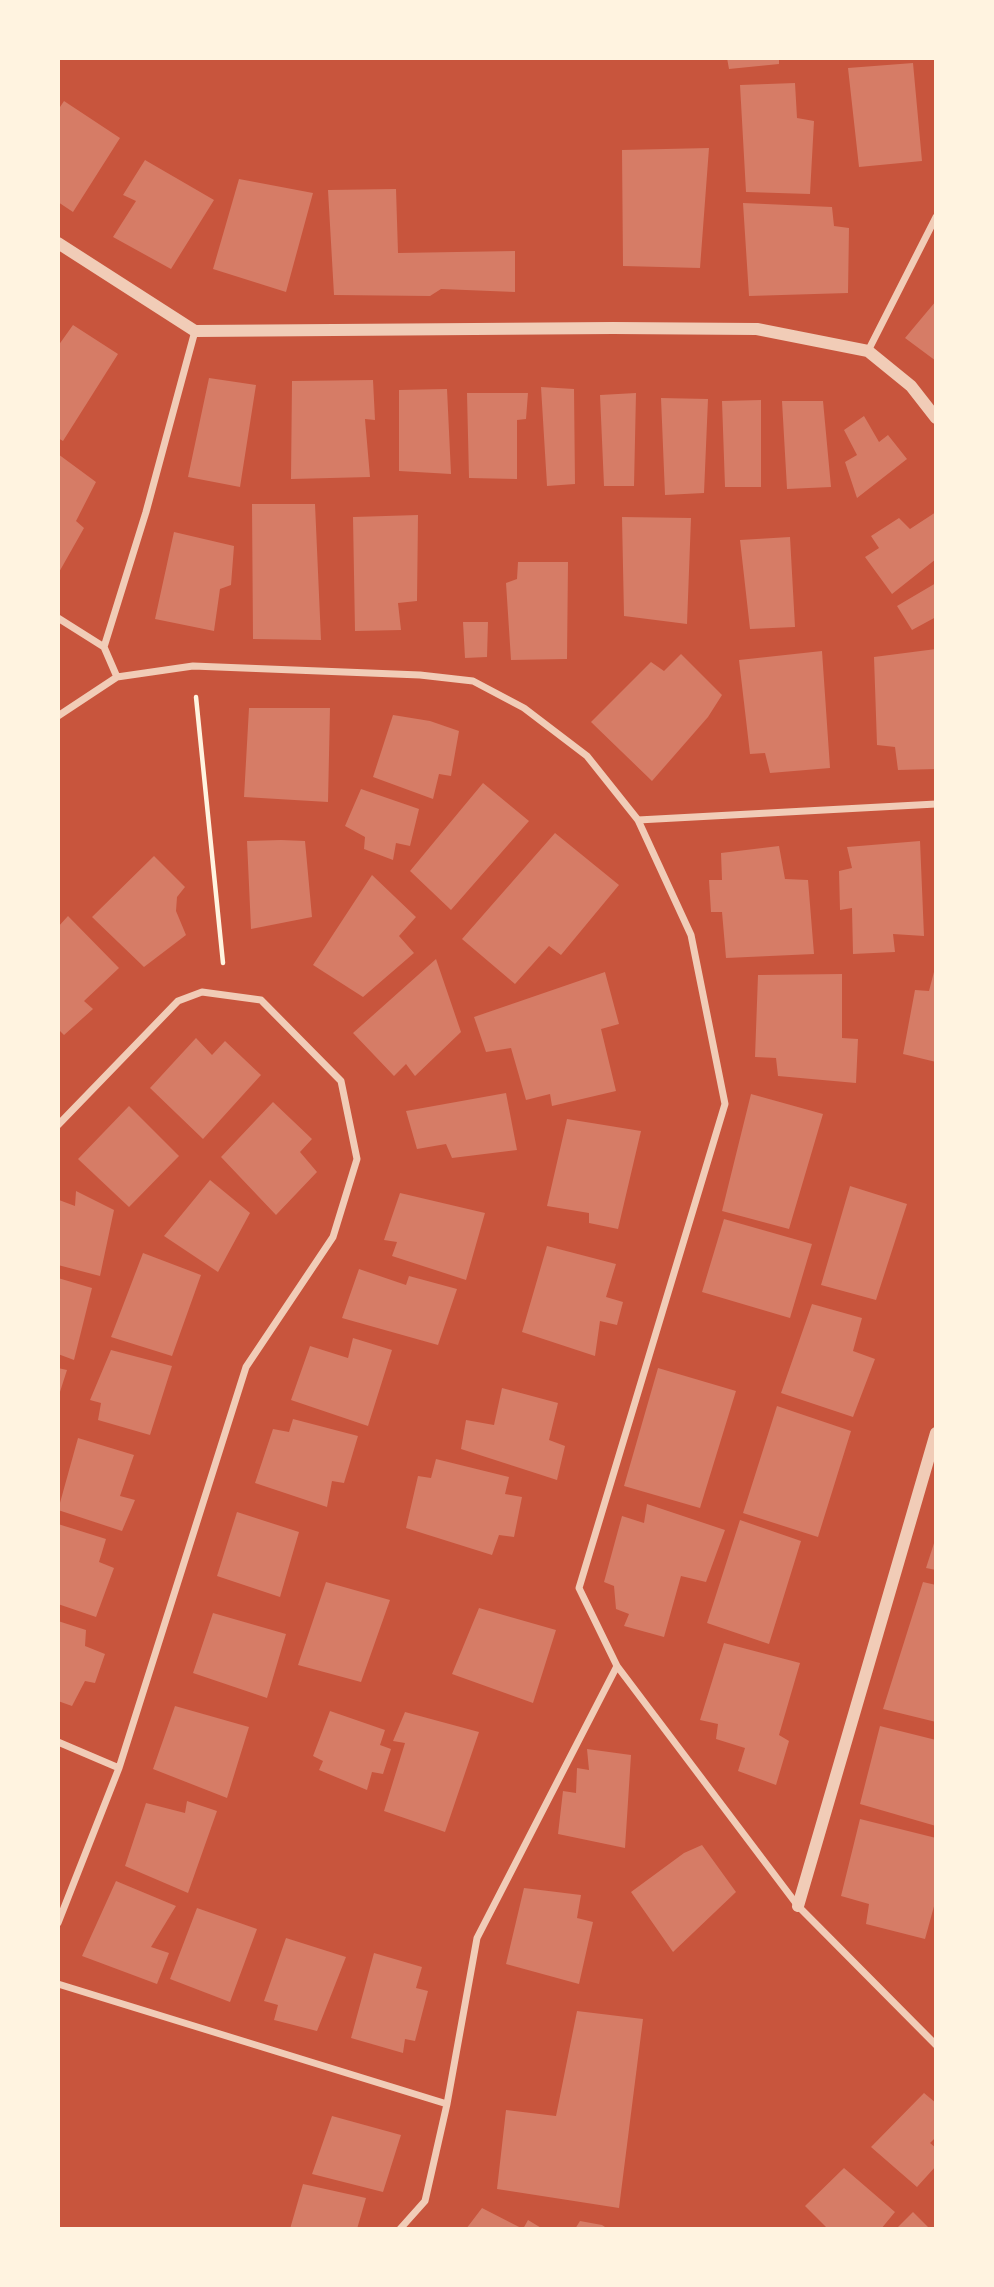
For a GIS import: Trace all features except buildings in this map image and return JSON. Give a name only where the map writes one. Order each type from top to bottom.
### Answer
[{"type":"street","points":[[868,351],[936,217]]},
{"type":"street","points":[[58,243],[195,331],[757,329],[868,351],[911,386],[936,418]]},
{"type":"street","points":[[104,647],[146,512],[195,331]]},
{"type":"street","points":[[58,618],[104,647],[117,677]]},
{"type":"street","points":[[58,716],[117,677],[193,667],[419,675],[473,681],[524,708],[587,756],[638,820],[691,935],[725,1104],[579,1588],[617,1666],[798,1906],[936,2045]]},
{"type":"street","points":[[638,820],[936,804]]},
{"type":"street","points":[[58,1125],[178,1001],[202,992],[261,1000],[341,1081],[357,1158],[333,1237],[246,1367],[119,1768],[58,1923]]},
{"type":"street","points":[[798,1906],[936,1433]]},
{"type":"street","points":[[400,2229],[425,2201],[447,2104],[477,1938],[617,1666]]},
{"type":"street","points":[[58,1742],[119,1768]]},
{"type":"street","points":[[58,1984],[447,2104]]},
{"type":"path","points":[[193,667],[226,996]]}]
